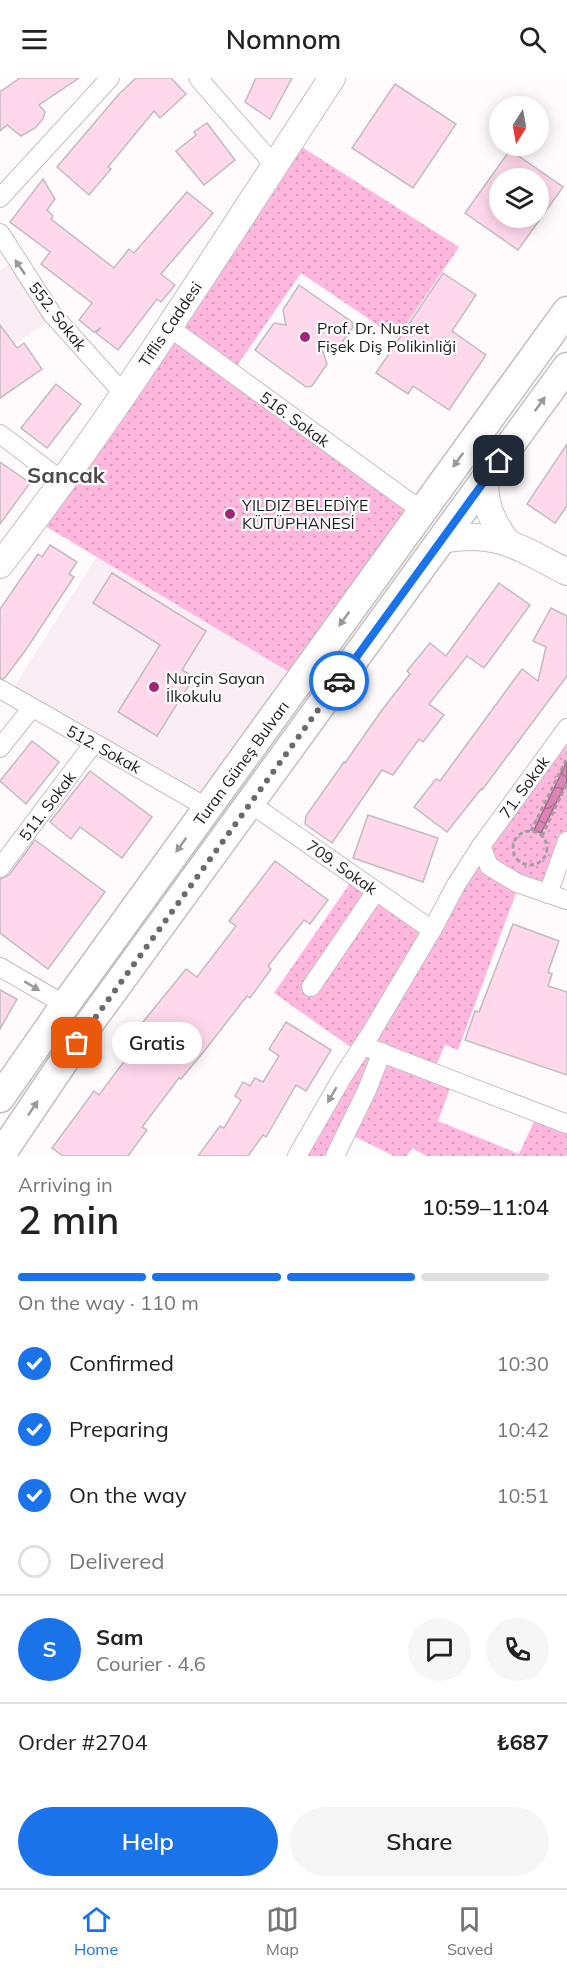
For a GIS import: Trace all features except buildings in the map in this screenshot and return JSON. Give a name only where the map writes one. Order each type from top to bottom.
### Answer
[{"type":"main road","name":"Turan Güneş Bulvarı","points":[[0,1098],[567,311]]},
{"type":"main road","name":"Turan Güneş Bulvarı","points":[[0,1156],[89,1024],[567,367]]},
{"type":"street","points":[[0,198],[110,78]]},
{"type":"street","points":[[198,78],[275,166]]},
{"type":"street","name":"Tiflis Caddesi","points":[[0,565],[62,482],[168,327],[332,78]]},
{"type":"street","name":"552. Sokak","points":[[0,233],[52,314],[123,393]]},
{"type":"street","name":"516. Sokak","points":[[168,327],[422,511]]},
{"type":"street","points":[[0,434],[62,482]]},
{"type":"street","points":[[485,480],[485,499],[490,513],[507,542]]},
{"type":"street","points":[[441,540],[469,536],[507,542],[567,572]]},
{"type":"street","name":"512. Sokak","points":[[0,689],[208,808]]},
{"type":"street","points":[[0,748],[31,708]]},
{"type":"street","name":"71. Sokak","points":[[297,1156],[343,1076],[364,1046],[456,885],[481,846],[567,728]]},
{"type":"street","name":"511. Sokak","points":[[0,868],[94,743]]},
{"type":"street","name":"709. Sokak","points":[[251,804],[432,930]]},
{"type":"street","points":[[548,894],[567,841]]},
{"type":"street","points":[[481,846],[489,866],[516,883],[567,900]]},
{"type":"street","points":[[310,987],[376,891]]},
{"type":"street","points":[[0,967],[65,1005]]},
{"type":"street","points":[[364,1046],[567,1124]]},
{"type":"street","points":[[335,1156],[368,1090],[382,1053]]},
{"type":"street","points":[[319,1117],[334,1122],[346,1132]]},
{"type":"path","points":[[531,831],[567,758]]},
{"type":"path","points":[[542,836],[567,783]]},
{"type":"path","points":[[531,831],[542,836],[547,846],[545,857],[531,865],[520,862],[513,853],[514,842],[521,834],[531,831]]},
{"type":"shaded area","points":[[291,140],[459,247],[397,338],[301,273],[232,373],[422,511],[301,679],[35,520]]},
{"type":"shaded area","points":[[16,260],[55,316],[0,355],[0,270]]},
{"type":"shaded area","name":"Nurçin Sayan İlkokulu","points":[[97,556],[301,679],[208,808],[9,695]]},
{"type":"shaded area","points":[[567,729],[567,841],[548,894],[519,885],[458,1050],[445,1045],[433,1072],[453,1080],[438,1121],[519,1154],[538,1113],[567,1124],[567,1156],[426,1156],[412,1148],[407,1156],[394,1156],[347,1133],[335,1156],[297,1156],[359,1053],[274,993],[355,876],[431,930]]},
{"type":"water","points":[[567,761],[567,781],[541,833],[534,830]]},
{"type":"way so far","points":[[77,1043],[339,681]]},
{"type":"place","name":"Prof. Dr. Nusret Fişek Diş Polikinliği","points":[[305,337]]},
{"type":"place","name":"YILDIZ BELEDİYE KÜTÜPHANESİ","points":[[230,514]]},
{"type":"place","name":"Nurçin Sayan İlkokulu","points":[[154,687]]},
{"type":"place","name":"Gratis","points":[[77,1043]]},
{"type":"district","name":"Sancak","points":[[66,475]]},
{"type":"route","points":[[339,681],[499,461]]}]
